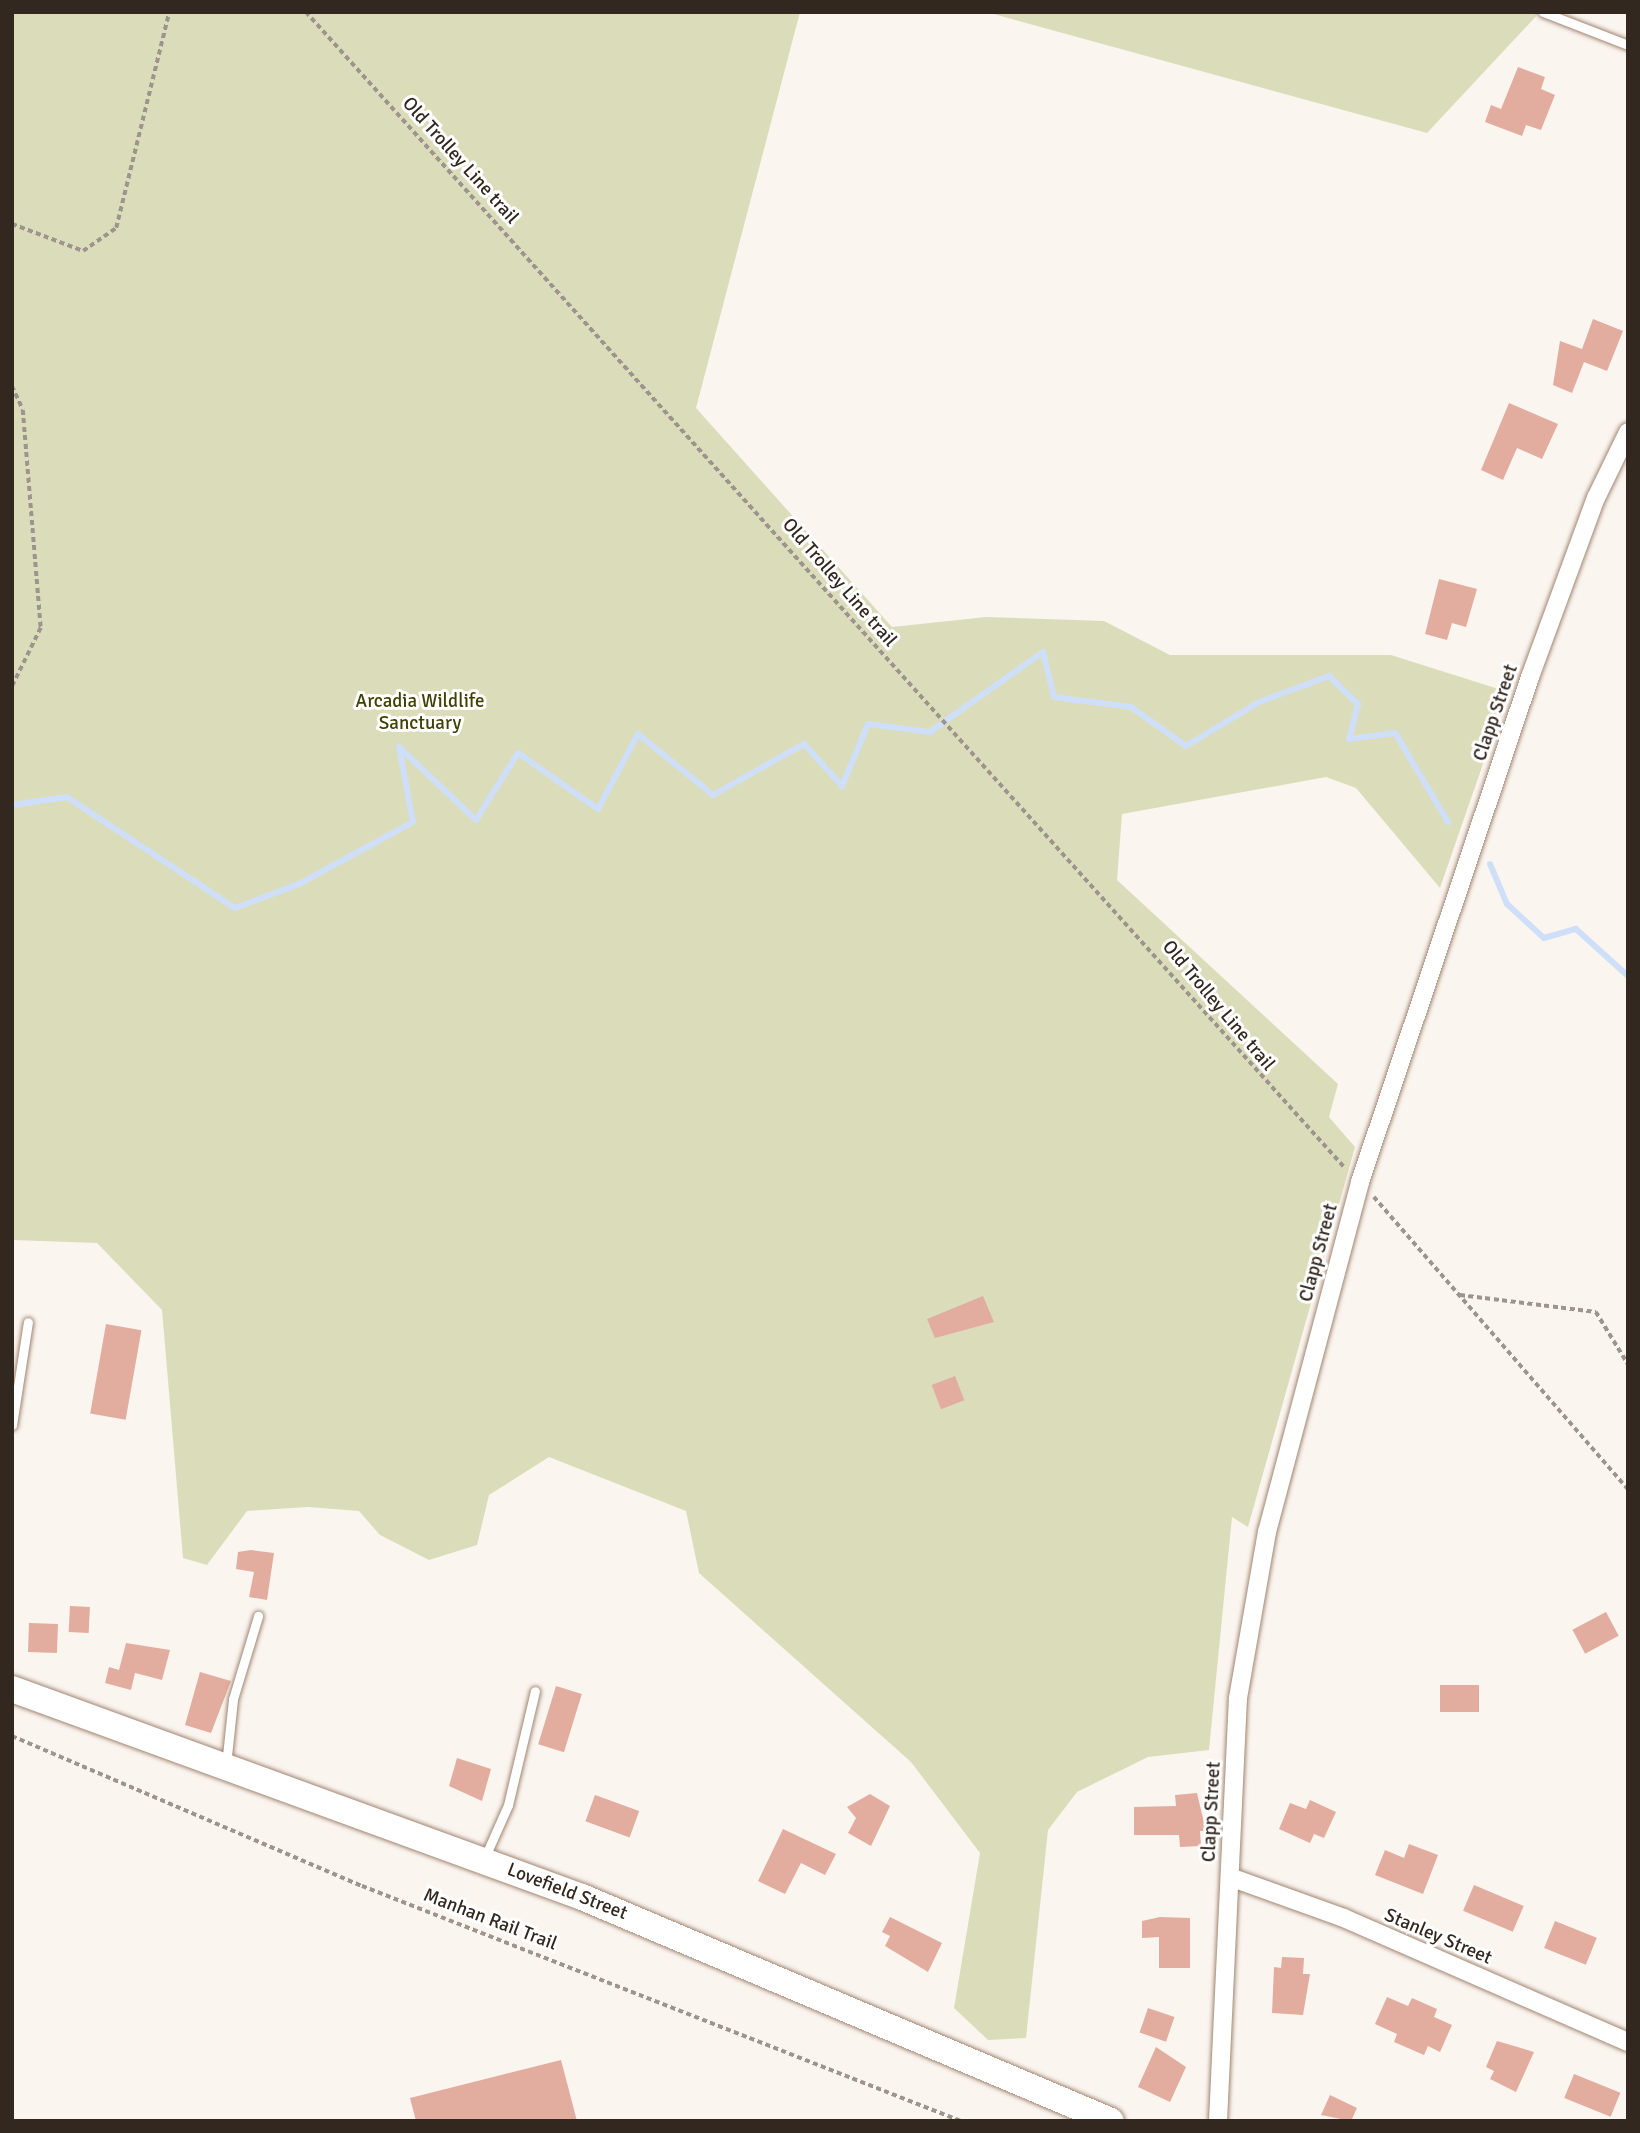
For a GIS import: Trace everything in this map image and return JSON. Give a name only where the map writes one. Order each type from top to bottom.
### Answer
[{"type":"street","name":"Clapp Street","points":[[1218,2121],[1230,1877],[1247,1620],[1360,1182],[1530,677],[1628,432]]},
{"type":"street","name":"Lovefield Street","points":[[12,1689],[484,1861],[1111,2121]]},
{"type":"street","name":"Stanley Street","points":[[1230,1877],[1344,1919],[1628,2042]]},
{"type":"lane","points":[[1543,12],[1628,45]]},
{"type":"lane","points":[[12,1425],[28,1322]]},
{"type":"lane","points":[[225,1767],[233,1699],[258,1616]]},
{"type":"lane","points":[[484,1861],[508,1805],[535,1691]]},
{"type":"path","points":[[12,224],[83,251],[116,228],[169,12]]},
{"type":"path","name":"Old Trolley Line trail","points":[[306,12],[1351,1173]]},
{"type":"path","points":[[12,386],[23,410],[41,628],[12,687]]},
{"type":"path","points":[[1373,1197],[1628,1489]]},
{"type":"path","points":[[1460,1295],[1597,1312],[1628,1364]]},
{"type":"path","name":"Manhan Rail Trail","points":[[12,1736],[362,1886],[961,2121]]},
{"type":"green space","name":"Arcadia Wildlife Sanctuary","points":[[12,12],[800,12],[696,408],[892,627],[986,617],[1104,621],[1170,655],[1391,655],[1508,692],[1440,888],[1356,788],[1326,777],[1122,814],[1117,880],[1338,1084],[1329,1117],[1355,1147],[1248,1527],[1232,1517],[1209,1750],[1148,1757],[1077,1792],[1048,1830],[1026,2038],[988,2040],[954,2008],[980,1853],[911,1762],[699,1573],[686,1511],[549,1457],[489,1495],[477,1545],[429,1560],[380,1535],[359,1511],[308,1507],[247,1511],[207,1565],[183,1558],[162,1310],[97,1243],[12,1240]]},
{"type":"green space","points":[[986,12],[1540,12],[1427,133]]},
{"type":"building","points":[[1518,67],[1545,77],[1541,89],[1555,95],[1541,130],[1526,125],[1522,136],[1485,122],[1491,105],[1501,109]]},
{"type":"building","points":[[1593,319],[1623,331],[1607,371],[1584,362],[1572,393],[1553,385],[1560,341],[1582,349]]},
{"type":"building","points":[[1509,403],[1558,424],[1542,459],[1517,448],[1503,480],[1481,470]]},
{"type":"building","points":[[1439,579],[1477,589],[1466,627],[1452,623],[1447,640],[1425,634]]},
{"type":"building","points":[[983,1296],[994,1322],[935,1338],[927,1319]]},
{"type":"building","points":[[106,1324],[141,1330],[126,1420],[90,1414]]},
{"type":"building","points":[[955,1376],[964,1400],[941,1409],[932,1385]]},
{"type":"building","points":[[251,1550],[274,1553],[267,1600],[249,1597],[254,1572],[236,1569],[238,1552]]},
{"type":"building","points":[[70,1606],[90,1607],[89,1633],[69,1632]]},
{"type":"building","points":[[1606,1612],[1619,1636],[1585,1654],[1572,1630]]},
{"type":"building","points":[[29,1623],[58,1624],[57,1653],[28,1652]]},
{"type":"building","points":[[126,1643],[170,1650],[162,1680],[135,1673],[131,1690],[105,1683],[109,1667],[119,1670]]},
{"type":"building","points":[[200,1672],[231,1681],[211,1733],[185,1725]]},
{"type":"building","points":[[1440,1685],[1479,1685],[1479,1712],[1440,1712]]},
{"type":"building","points":[[556,1686],[582,1694],[564,1752],[538,1744]]},
{"type":"building","points":[[457,1758],[491,1769],[482,1801],[449,1786]]},
{"type":"building","points":[[1197,1793],[1206,1831],[1200,1831],[1201,1846],[1180,1847],[1179,1835],[1134,1835],[1134,1807],[1176,1806],[1175,1795]]},
{"type":"building","points":[[870,1794],[890,1806],[871,1846],[848,1833],[856,1818],[847,1807]]},
{"type":"building","points":[[595,1795],[639,1811],[630,1837],[585,1821]]},
{"type":"building","points":[[1310,1800],[1336,1812],[1324,1838],[1314,1834],[1310,1843],[1279,1829],[1290,1803],[1306,1809]]},
{"type":"building","points":[[783,1829],[836,1854],[825,1875],[801,1863],[785,1894],[758,1881]]},
{"type":"building","points":[[1409,1844],[1438,1855],[1423,1894],[1375,1875],[1385,1850],[1404,1858]]},
{"type":"building","points":[[1474,1885],[1524,1906],[1513,1932],[1463,1911]]},
{"type":"building","points":[[890,1917],[942,1943],[928,1972],[885,1946],[890,1936],[882,1932]]},
{"type":"building","points":[[1160,1917],[1190,1918],[1190,1968],[1159,1968],[1159,1937],[1142,1938],[1142,1921]]},
{"type":"building","points":[[1555,1921],[1597,1938],[1586,1965],[1544,1948]]},
{"type":"building","points":[[1282,1957],[1304,1958],[1303,1974],[1310,1974],[1303,2015],[1272,2013],[1274,1967],[1281,1968]]},
{"type":"building","points":[[1387,1997],[1408,2006],[1412,1998],[1437,2009],[1434,2017],[1452,2025],[1440,2052],[1428,2046],[1424,2055],[1394,2042],[1397,2034],[1375,2024]]},
{"type":"building","points":[[1148,2008],[1174,2017],[1166,2042],[1140,2033]]},
{"type":"building","points":[[1497,2041],[1534,2052],[1516,2092],[1490,2079],[1494,2071],[1486,2067]]},
{"type":"building","points":[[1156,2047],[1186,2067],[1170,2102],[1138,2087]]},
{"type":"building","points":[[561,2060],[577,2121],[416,2121],[410,2098]]},
{"type":"building","points":[[1574,2074],[1620,2093],[1611,2117],[1564,2098]]},
{"type":"building","points":[[1330,2095],[1357,2108],[1351,2121],[1321,2115]]},
{"type":"waterway","points":[[12,805],[67,797],[235,908],[299,884],[413,822],[399,747],[476,820],[518,753],[598,809],[638,734],[713,795],[804,744],[842,786],[868,724],[930,732],[1043,652],[1054,697],[1131,707],[1186,746],[1259,702],[1329,676],[1358,704],[1349,739],[1395,733],[1448,822]]},
{"type":"waterway","points":[[1490,864],[1507,904],[1544,938],[1576,929],[1628,976]]}]
